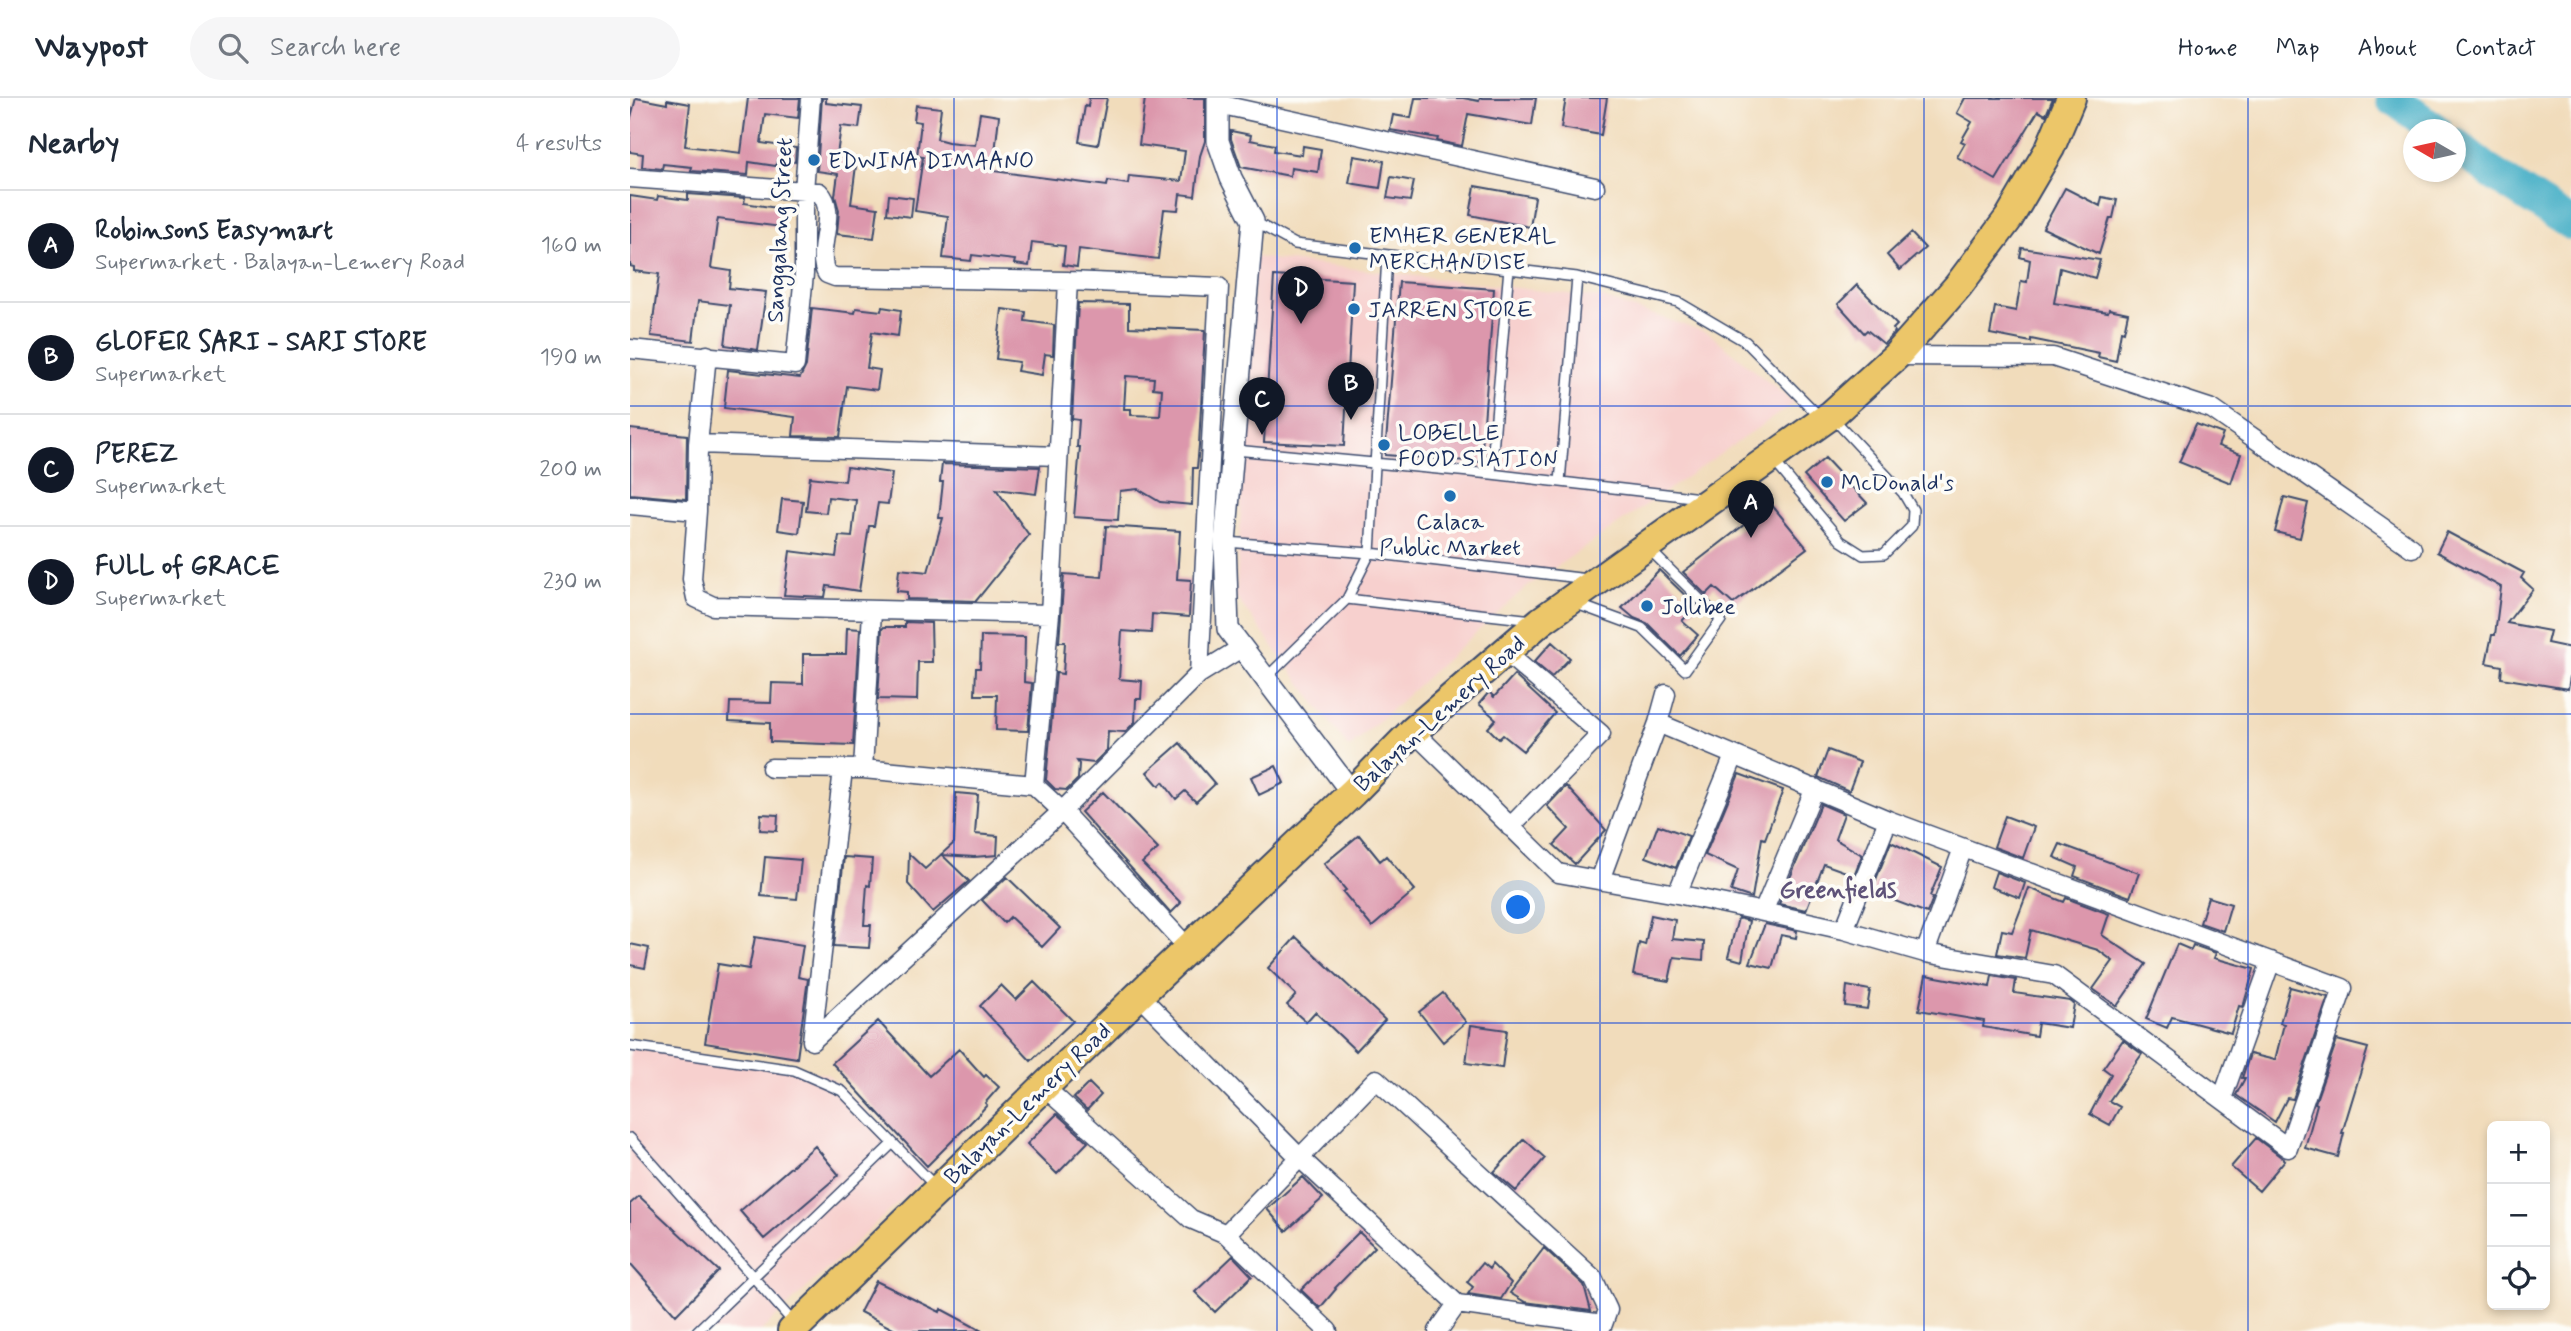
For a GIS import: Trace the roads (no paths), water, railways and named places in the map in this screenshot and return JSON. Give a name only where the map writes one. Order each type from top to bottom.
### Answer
[{"type":"main road","name":"Balayan-Lemery Road","points":[[794,1329],[1352,793],[1413,731],[1541,621],[1772,458],[1826,417],[1896,356],[1958,286],[2009,218],[2050,148],[2071,98]]},
{"type":"street","name":"Sanggalang Street","points":[[707,355],[795,365],[804,274],[804,191],[811,98]]},
{"type":"street","points":[[1352,793],[1228,629],[1225,542],[1253,221],[1231,178],[1218,141],[1218,101],[1595,187]]},
{"type":"street","points":[[630,178],[819,192],[825,198],[827,209],[822,265],[827,274],[849,277],[1219,287],[1199,674]]},
{"type":"street","points":[[1034,785],[1050,614],[1068,281]]},
{"type":"street","points":[[630,349],[707,355],[698,444],[692,579],[696,598],[713,606],[1050,614]]},
{"type":"street","points":[[1896,356],[2053,357],[2213,409],[2412,548]]},
{"type":"street","points":[[698,444],[1057,456]]},
{"type":"street","points":[[630,505],[697,511]]},
{"type":"street","points":[[863,769],[872,611]]},
{"type":"street","points":[[843,769],[812,1041],[1062,811],[1199,674],[1241,648]]},
{"type":"street","points":[[1504,651],[1601,734],[1510,827]]},
{"type":"street","points":[[1600,880],[1658,723],[1665,694]]},
{"type":"street","points":[[1413,731],[1558,873],[1763,912],[1844,930],[1925,953],[2054,975],[2288,1148],[2343,988],[1888,820],[1658,723]]},
{"type":"street","points":[[1677,894],[1734,756]]},
{"type":"street","points":[[771,768],[863,769],[1034,785],[1062,811],[1189,949]]},
{"type":"street","points":[[1763,912],[1815,788]]},
{"type":"street","points":[[1844,930],[1888,820]]},
{"type":"street","points":[[1925,953],[1963,848]]},
{"type":"street","points":[[2222,1099],[2271,961]]},
{"type":"street","points":[[1139,995],[1300,1158],[1457,1304],[1603,1324],[1608,1310],[1593,1278],[1376,1079],[1300,1158],[1226,1234]]},
{"type":"street","points":[[1044,1087],[1191,1219],[1226,1234],[1328,1331]]},
{"type":"street","points":[[1438,1331],[1457,1304]]},
{"type":"lane","points":[[1253,221],[1295,244],[1577,277],[1678,302],[1746,342],[1826,417],[1903,493],[1913,510],[1912,526],[1884,554],[1863,555],[1841,541],[1772,458]]},
{"type":"lane","points":[[1265,678],[1347,599],[1370,553],[1387,256]]},
{"type":"lane","points":[[1491,474],[1509,268]]},
{"type":"lane","points":[[1560,482],[1577,277]]},
{"type":"lane","points":[[1231,450],[1491,474],[1713,500]]},
{"type":"lane","points":[[1225,542],[1370,553],[1598,580]]},
{"type":"lane","points":[[1569,601],[1642,628],[1685,670],[1721,620],[1646,546]]},
{"type":"lane","points":[[1347,599],[1541,621]]},
{"type":"lane","points":[[630,1046],[794,1070],[842,1091],[938,1189]]},
{"type":"lane","points":[[630,1138],[754,1276],[794,1329]]},
{"type":"lane","points":[[697,1331],[893,1143]]},
{"type":"waterway","points":[[2392,98],[2421,119]]},
{"type":"waterway","points":[[2466,153],[2493,174],[2571,224]]},
{"type":"place","name":"EDWINA DIMAANO","points":[[814,160]]},
{"type":"place","name":"EMHER GENERAL MERCHANDISE","points":[[1355,248]]},
{"type":"place","name":"JARREN STORE","points":[[1354,309]]},
{"type":"place","name":"FULL of GRACE","points":[[1301,324]]},
{"type":"place","name":"GLOFER SARI - SARI STORE","points":[[1351,420]]},
{"type":"place","name":"PEREZ","points":[[1262,435]]},
{"type":"place","name":"LOBELLE FOOD STATION","points":[[1384,445]]},
{"type":"place","name":"McDonald's","points":[[1827,482]]},
{"type":"place","name":"Calaca Public Market","points":[[1450,496]]},
{"type":"place","name":"Robinsons Easymart","points":[[1751,538]]},
{"type":"place","name":"Jollibee","points":[[1647,606]]},
{"type":"district","name":"Greenfields","points":[[1838,889]]}]
